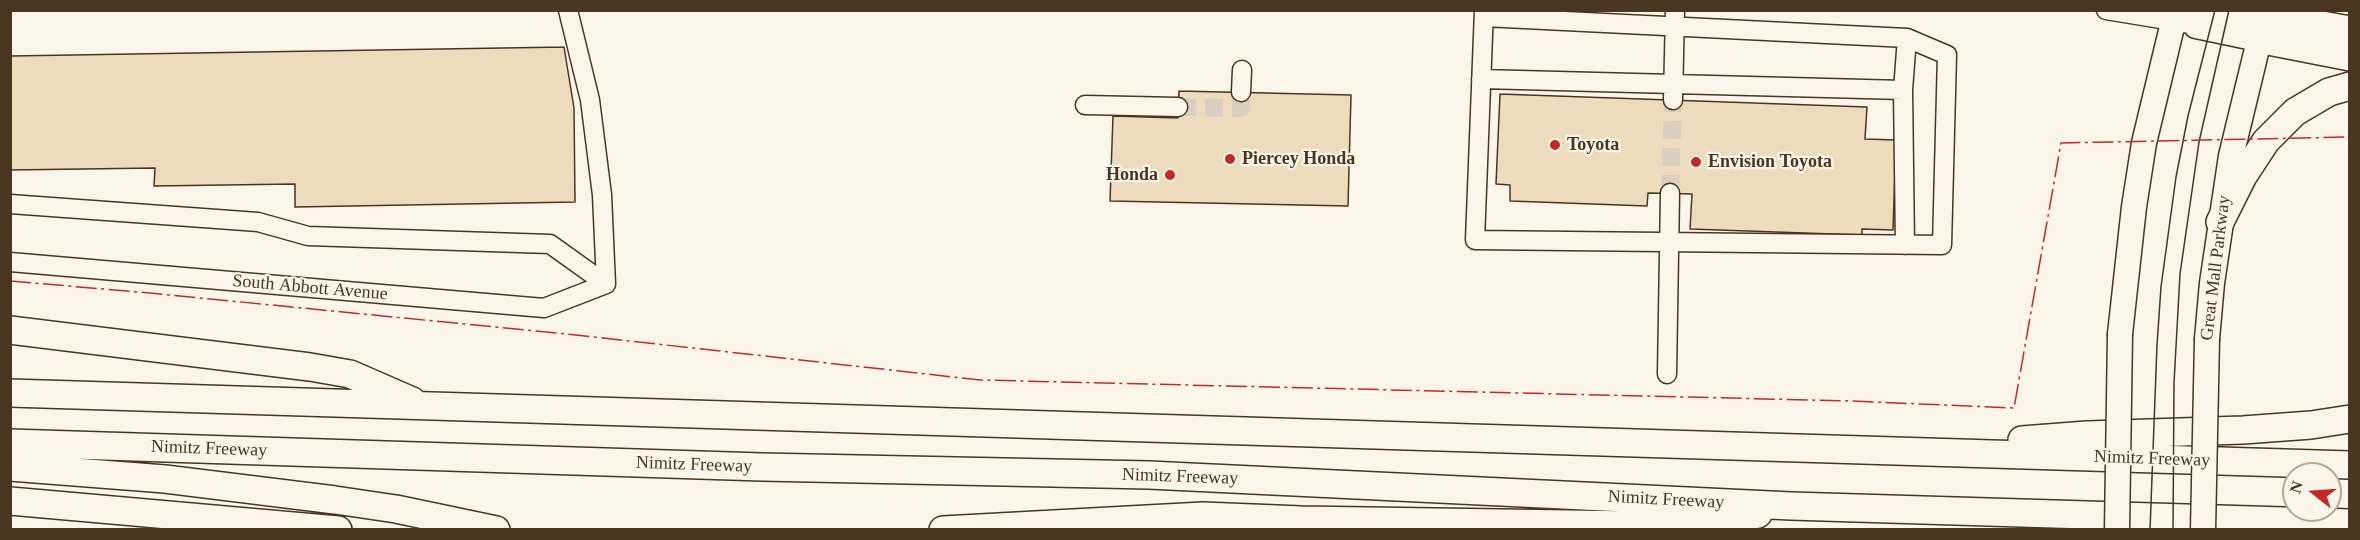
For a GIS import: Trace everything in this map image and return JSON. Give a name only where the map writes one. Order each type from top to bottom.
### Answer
[{"type":"highway","points":[[2264,21],[2349,30]]},
{"type":"highway","points":[[2264,21],[2349,57]]},
{"type":"highway","points":[[2220,222],[2242,176],[2266,141],[2295,112],[2329,92],[2349,86]]},
{"type":"highway","points":[[10,330],[340,372],[350,374],[426,408]]},
{"type":"highway","name":"Nimitz Freeway","points":[[10,393],[426,408],[982,422],[2349,465]]},
{"type":"highway","points":[[1876,451],[2086,435],[2243,430],[2311,425],[2349,419]]},
{"type":"highway","name":"Nimitz Freeway","points":[[10,443],[750,467],[1149,475],[1791,506],[2349,523]]},
{"type":"highway","points":[[10,468],[165,479],[334,500],[396,509],[496,530]]},
{"type":"highway","points":[[10,501],[338,530]]},
{"type":"highway","points":[[943,530],[1203,516],[1300,520],[1703,526],[1791,506]]},
{"type":"highway","points":[[10,517],[68,515],[237,521]]},
{"type":"main road","points":[[2117,530],[2120,334],[2134,207],[2144,143],[2174,16],[2264,21]]},
{"type":"main road","name":"Great Mall Parkway","points":[[2204,530],[2207,339],[2220,222],[2231,156],[2264,21]]},
{"type":"street","points":[[568,10],[591,110],[602,195],[606,284]]},
{"type":"street","points":[[2106,10],[2174,16]]},
{"type":"street","points":[[1484,14],[1675,19],[1907,38],[1947,55],[1942,245],[1475,240],[1484,14]]},
{"type":"street","points":[[1674,92],[1675,19]]},
{"type":"street","points":[[1905,245],[1903,90],[1907,38]]},
{"type":"street","points":[[1241,92],[1242,70]]},
{"type":"street","points":[[1481,79],[1674,92],[1903,90]]},
{"type":"street","points":[[1085,105],[1178,107]]},
{"type":"street","points":[[1667,374],[1670,193]]},
{"type":"street","points":[[10,204],[258,222],[308,236],[550,244],[606,284]]},
{"type":"street","name":"South Abbott Avenue","points":[[10,262],[544,308],[606,284]]},
{"type":"building","points":[[564,47],[574,108],[575,202],[295,207],[295,184],[154,186],[155,168],[10,170],[10,56]]},
{"type":"building","name":"Piercey Honda","points":[[1179,91],[1351,95],[1348,206],[1110,201],[1113,116],[1178,118]]},
{"type":"building","name":"Envision Toyota","points":[[1500,94],[1867,107],[1865,139],[1896,140],[1893,230],[1862,229],[1862,235],[1690,229],[1692,194],[1648,193],[1647,206],[1510,201],[1510,185],[1496,184]]},
{"type":"tunnel","points":[[1178,107],[1241,108],[1241,92]]},
{"type":"tunnel","points":[[1670,193],[1673,100]]},
{"type":"tram line","points":[[2150,530],[2161,287],[2176,177],[2188,116],[2215,10]]},
{"type":"tram line","points":[[2173,530],[2174,383],[2180,274],[2199,142],[2229,10]]},
{"type":"power","points":[[10,281],[576,335],[980,380],[1851,401],[2014,408],[2061,143],[2350,137]]},
{"type":"place","name":"Toyota","points":[[1555,145]]},
{"type":"place","name":"Piercey Honda","points":[[1230,159]]},
{"type":"place","name":"Envision Toyota","points":[[1696,162]]},
{"type":"place","name":"Honda","points":[[1170,175]]}]
